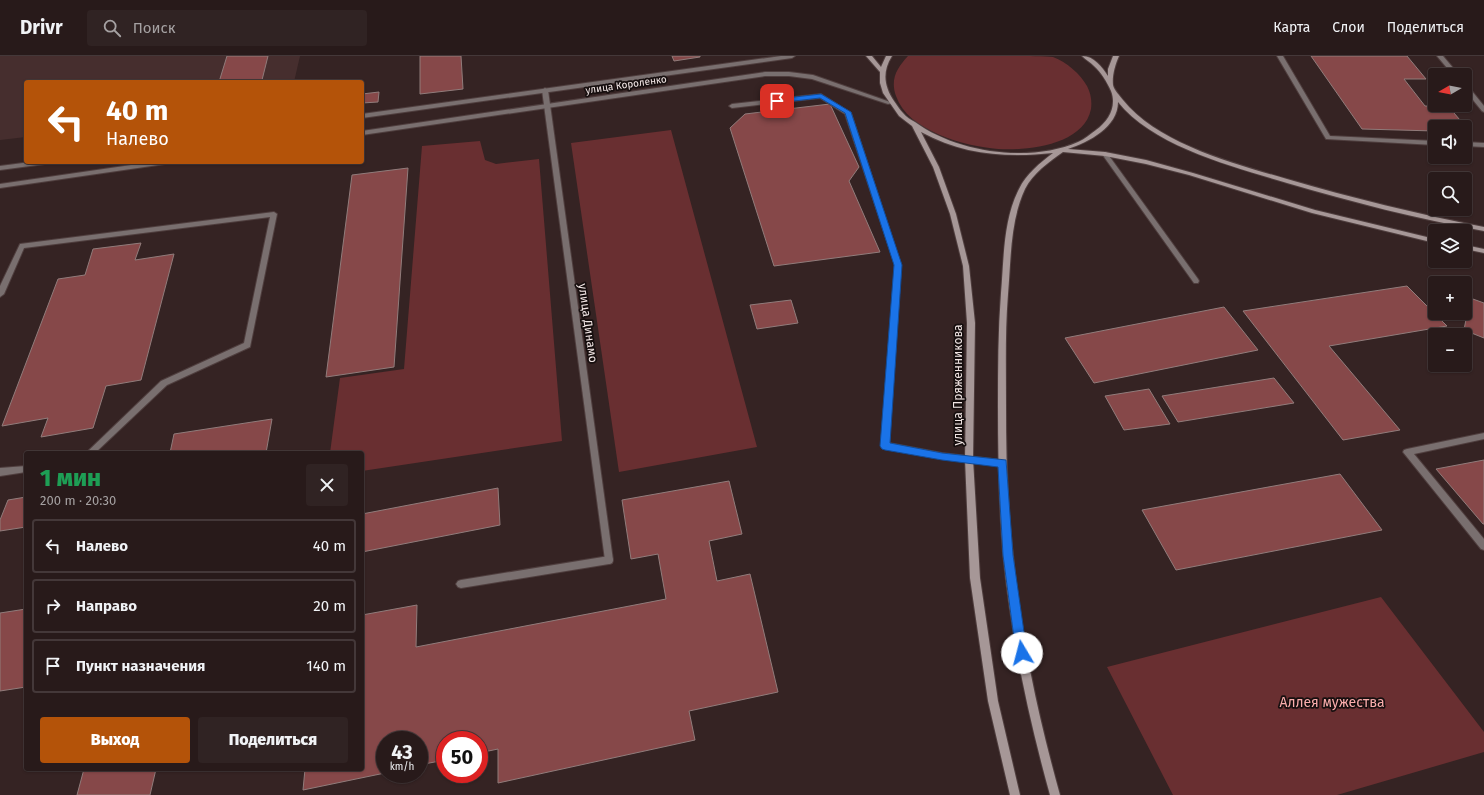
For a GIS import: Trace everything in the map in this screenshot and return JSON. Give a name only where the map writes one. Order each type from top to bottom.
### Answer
[{"type":"main road","points":[[869,56],[882,71]]},
{"type":"main road","points":[[889,56],[882,71],[882,84],[890,103],[901,115],[915,126],[943,140],[976,150],[1016,154],[1062,150],[1080,144],[1097,134],[1110,121],[1115,108],[1114,92],[1111,83],[1100,68],[1085,56]]},
{"type":"main road","points":[[1111,83],[1111,69],[1116,56]]},
{"type":"main road","points":[[1114,92],[1130,112],[1148,126],[1206,155],[1245,169],[1338,196],[1443,221],[1484,229]]},
{"type":"main road","name":"улица Пряженникова","points":[[915,126],[936,167],[946,194],[953,214],[966,266],[971,323],[969,459],[975,578],[993,701],[1014,795]]},
{"type":"main road","points":[[1055,795],[1041,749],[1022,653],[1008,555],[1002,463],[1001,330],[1009,234],[1019,195],[1029,178],[1039,167],[1062,150],[1105,154],[1146,162],[1314,212],[1428,239]]},
{"type":"main road","points":[[1472,248],[1484,251]]},
{"type":"street","name":"улица Короленко","points":[[364,116],[792,56]]},
{"type":"street","points":[[1280,56],[1328,138],[1428,143]]},
{"type":"street","points":[[1440,56],[1450,68]]},
{"type":"street","name":"улица Короленко","points":[[364,133],[771,74],[789,74],[813,77],[890,103]]},
{"type":"street","name":"улица Динамо","points":[[461,584],[608,560],[545,90]]},
{"type":"street","points":[[1472,95],[1484,110]]},
{"type":"street","points":[[732,106],[821,96],[848,112],[898,265],[885,446],[942,456],[1002,463]]},
{"type":"street","points":[[1472,144],[1484,145]]},
{"type":"street","points":[[1105,154],[1196,281]]},
{"type":"street","points":[[0,168],[30,164]]},
{"type":"street","points":[[0,186],[151,164]]},
{"type":"street","points":[[0,294],[22,246],[274,214],[247,346],[164,383],[92,451]]},
{"type":"street","points":[[1484,436],[1407,452],[1484,546]]},
{"type":"street","points":[[0,472],[24,469]]},
{"type":"shaded area","points":[[0,56],[300,56],[294,80],[24,80],[24,137],[0,140]]},
{"type":"green space","points":[[908,56],[1053,57],[1068,65],[1077,73],[1087,86],[1091,100],[1091,109],[1086,121],[1078,131],[1066,138],[1038,147],[1024,149],[998,149],[954,140],[925,127],[912,119],[902,108],[894,90],[894,79],[898,69]]},
{"type":"green space","points":[[671,130],[757,447],[619,472],[571,143]]},
{"type":"green space","points":[[480,141],[485,160],[496,164],[539,159],[562,441],[364,471],[364,451],[330,451],[340,378],[404,369],[422,146]]},
{"type":"green space","name":"Аллея мужества","points":[[1381,597],[1484,732],[1484,752],[1337,795],[1173,795],[1107,667]]},
{"type":"building","points":[[227,56],[268,56],[262,80],[220,80]]},
{"type":"building","points":[[420,56],[461,56],[463,89],[420,94]]},
{"type":"building","points":[[672,56],[700,56],[700,57],[674,61]]},
{"type":"building","points":[[1311,56],[1407,56],[1426,79],[1404,79],[1425,106],[1428,106],[1428,112],[1453,112],[1460,120],[1428,120],[1428,131],[1362,129]]},
{"type":"building","points":[[379,92],[378,102],[364,103],[364,94]]},
{"type":"building","points":[[830,104],[859,167],[849,181],[880,252],[774,266],[730,128],[745,114]]},
{"type":"building","points":[[408,168],[394,367],[326,377],[352,175]]},
{"type":"building","points":[[141,243],[135,260],[174,254],[141,380],[106,386],[93,428],[41,437],[48,418],[2,426],[58,279],[85,275],[93,249]]},
{"type":"building","points":[[1407,286],[1428,307],[1428,320],[1441,320],[1447,326],[1428,328],[1428,329],[1329,346],[1400,430],[1343,440],[1243,311]]},
{"type":"building","points":[[1472,299],[1484,303],[1484,338],[1472,333],[1472,328],[1464,328],[1466,320],[1472,320]]},
{"type":"building","points":[[791,300],[798,323],[757,329],[750,305]]},
{"type":"building","points":[[1224,307],[1258,350],[1094,383],[1065,338]]},
{"type":"building","points":[[1274,378],[1294,403],[1178,422],[1162,396]]},
{"type":"building","points":[[1149,389],[1170,424],[1124,430],[1105,396]]},
{"type":"building","points":[[272,419],[266,451],[170,451],[174,434]]},
{"type":"building","points":[[1484,460],[1484,524],[1483,524],[1436,469]]},
{"type":"building","points":[[1340,474],[1382,530],[1176,570],[1142,510]]},
{"type":"building","points":[[729,481],[742,534],[709,541],[717,581],[750,574],[778,692],[689,711],[695,740],[498,783],[498,749],[488,751],[488,731],[436,731],[436,762],[428,763],[428,731],[376,731],[376,775],[303,790],[305,771],[364,771],[364,615],[417,605],[416,647],[666,599],[658,554],[631,559],[622,500]]},
{"type":"building","points":[[498,488],[500,525],[364,552],[364,514]]},
{"type":"building","points":[[24,497],[24,527],[0,531],[0,520],[8,500]]},
{"type":"building","points":[[24,609],[24,687],[0,691],[0,613]]},
{"type":"building","points":[[83,771],[156,771],[150,795],[77,795]]},
{"type":"route","points":[[777,101],[821,96],[848,112],[898,265],[885,446],[942,456],[1002,463],[1008,555],[1022,653]]}]
